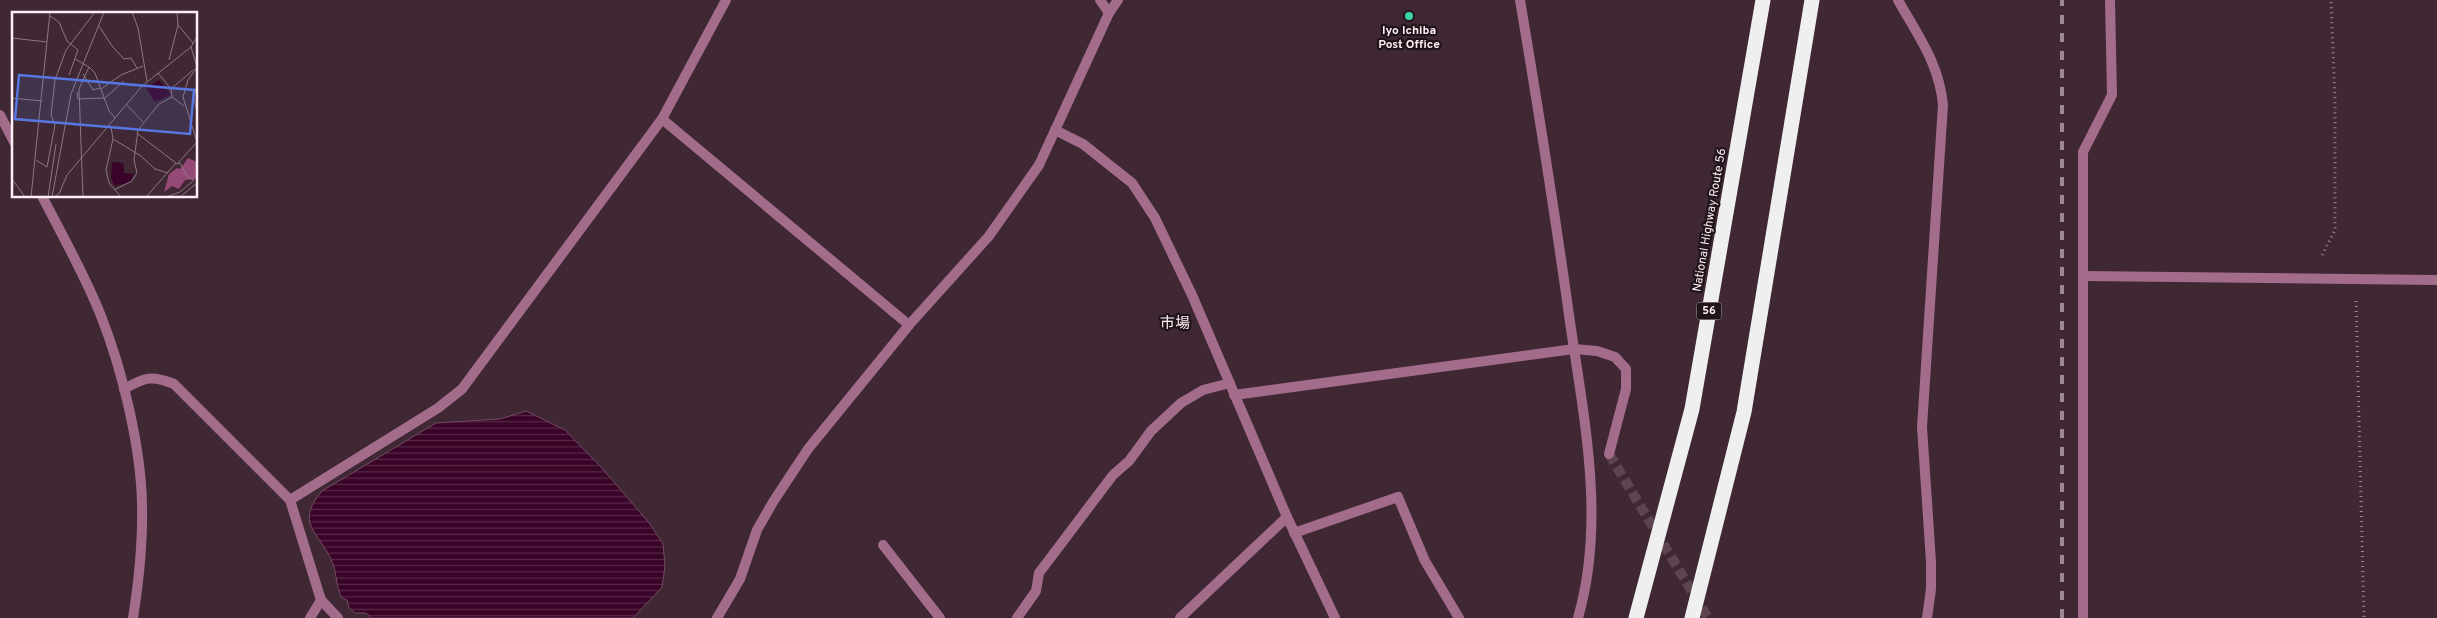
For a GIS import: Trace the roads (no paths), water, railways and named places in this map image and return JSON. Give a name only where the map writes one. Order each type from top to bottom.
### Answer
[{"type":"highway","name":"National Highway Route 56","points":[[1636,618],[1692,409],[1763,0]]},
{"type":"highway","points":[[1692,618],[1744,412],[1812,0]]},
{"type":"street","points":[[290,500],[438,408],[462,389],[662,119],[726,0]]},
{"type":"street","points":[[1100,0],[1109,13]]},
{"type":"street","points":[[717,618],[740,579],[758,530],[773,502],[808,449],[909,325],[989,236],[1039,165],[1109,13],[1118,0]]},
{"type":"street","points":[[1520,0],[1552,198],[1592,488],[1590,556],[1578,618]]},
{"type":"street","points":[[1898,0],[1936,67],[1941,82],[1943,104],[1922,427],[1924,483],[1931,562],[1931,589],[1926,618]]},
{"type":"street","points":[[2083,618],[2083,152],[2112,95],[2110,0]]},
{"type":"street","points":[[0,115],[12,138]]},
{"type":"street","points":[[662,119],[909,325]]},
{"type":"street","points":[[1055,130],[1083,144],[1132,184],[1154,218],[1230,384],[1294,533],[1335,618]]},
{"type":"street","points":[[43,198],[101,316],[124,389],[137,452],[142,503],[142,542],[133,618]]},
{"type":"street","points":[[2084,276],[2437,280]]},
{"type":"street","points":[[1234,394],[1574,349],[1597,351],[1615,357],[1626,369],[1626,389],[1610,454]]},
{"type":"street","points":[[124,389],[140,379],[158,377],[174,384],[290,500],[321,600],[338,618]]},
{"type":"street","points":[[1017,618],[1036,591],[1040,573],[1114,475],[1129,461],[1151,431],[1181,402],[1203,390],[1230,384]]},
{"type":"street","points":[[1294,533],[1398,497],[1424,561],[1459,618]]},
{"type":"street","points":[[1180,618],[1287,517]]},
{"type":"street","points":[[883,545],[940,618]]},
{"type":"street","points":[[310,618],[321,600]]},
{"type":"tunnel","points":[[1609,454],[1708,618]]},
{"type":"railway","points":[[2062,0],[2062,618]]},
{"type":"place","name":"Iyo Ichiba Post Office","points":[[1409,16]]},
{"type":"district","name":"市場","points":[[1175,324]]}]
